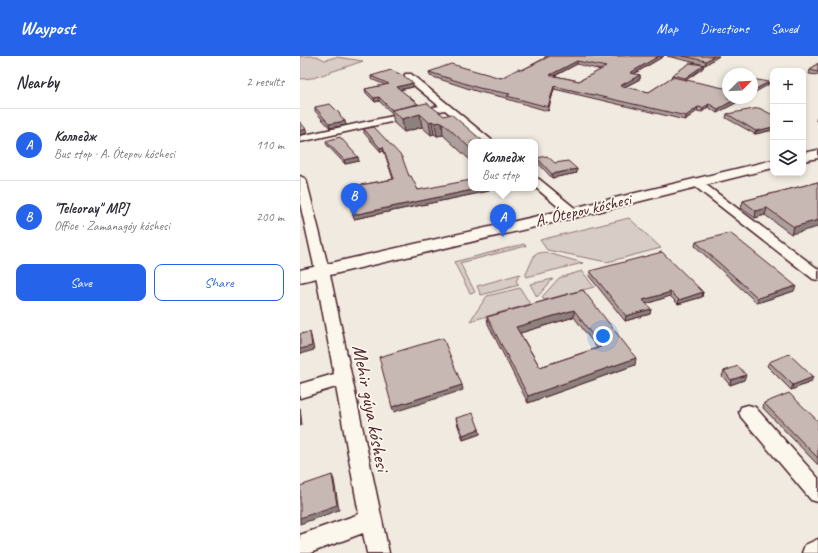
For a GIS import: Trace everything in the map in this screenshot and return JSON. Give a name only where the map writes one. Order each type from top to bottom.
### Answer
[{"type":"main road","points":[[806,157],[818,154]]},
{"type":"main road","name":"A. Ótepov kóshesi","points":[[300,276],[573,213],[770,165]]},
{"type":"street","points":[[408,76],[485,139]]},
{"type":"street","points":[[300,139],[447,107]]},
{"type":"street","name":"Mehir gúyа kóshesi","points":[[300,179],[322,270],[378,553]]},
{"type":"street","points":[[697,183],[818,276]]},
{"type":"street","points":[[538,184],[573,213]]},
{"type":"street","points":[[300,391],[343,378]]},
{"type":"street","points":[[748,412],[818,493]]},
{"type":"street","points":[[300,546],[371,520]]},
{"type":"street","points":[[813,553],[818,550]]},
{"type":"shaded area","points":[[300,56],[316,56],[325,60],[336,57],[363,61],[313,78],[300,79]]},
{"type":"shaded area","points":[[629,218],[661,248],[607,262],[547,250],[540,240]]},
{"type":"shaded area","points":[[524,244],[526,246],[460,263],[475,292],[470,293],[454,262]]},
{"type":"shaded area","points":[[544,252],[583,263],[526,277],[535,254]]},
{"type":"shaded area","points":[[582,271],[594,287],[544,300],[542,297],[559,278]]},
{"type":"shaded area","points":[[520,274],[516,281],[519,285],[481,295],[477,286]]},
{"type":"shaded area","points":[[553,279],[537,297],[530,284]]},
{"type":"shaded area","points":[[520,288],[530,304],[470,321],[487,296]]},
{"type":"building","points":[[550,56],[659,56],[630,73],[640,75],[620,86],[649,92],[672,77],[722,88],[722,104],[727,104],[718,109],[709,104],[703,108],[698,107],[686,116],[554,86],[548,107],[507,96],[510,94],[479,88],[429,72],[451,64],[501,78],[518,69],[522,70]],"holes":[[[577,61],[606,67],[579,81],[550,75]]]},
{"type":"building","points":[[682,56],[714,56],[706,61]]},
{"type":"building","points":[[690,63],[704,65],[685,78],[672,75]]},
{"type":"building","points":[[818,63],[818,72],[810,70]]},
{"type":"building","points":[[391,70],[404,76],[413,83],[397,87],[418,104],[392,110],[379,97],[374,98],[365,89],[389,84],[371,76]]},
{"type":"building","points":[[758,80],[769,82],[758,88]]},
{"type":"building","points":[[427,103],[444,116],[451,114],[480,139],[468,139],[468,146],[442,122],[429,122],[420,114],[402,119],[391,110]]},
{"type":"building","points":[[330,104],[345,121],[329,124],[315,107]]},
{"type":"building","points":[[759,108],[770,114],[770,128],[756,131],[727,114]]},
{"type":"building","points":[[300,122],[306,129],[300,131]]},
{"type":"building","points":[[374,127],[402,157],[409,176],[411,176],[418,190],[468,181],[468,191],[353,215],[350,204],[360,202],[355,186],[394,179],[383,147],[380,148],[364,129]]},
{"type":"building","points":[[340,137],[358,157],[344,160],[326,141]]},
{"type":"building","points":[[547,156],[555,163],[568,161],[577,169],[552,174],[538,158]]},
{"type":"building","points":[[818,182],[818,220],[794,227],[767,208],[756,211],[743,201]]},
{"type":"building","points":[[730,233],[796,286],[758,298],[696,242]]},
{"type":"building","points":[[662,252],[703,292],[679,300],[671,292],[643,300],[651,309],[626,316],[590,271]]},
{"type":"building","points":[[583,290],[636,358],[528,396],[487,317]],"holes":[[[574,310],[601,347],[540,367],[516,327]]]},
{"type":"building","points":[[310,332],[312,346],[300,349],[300,334]]},
{"type":"building","points":[[443,338],[462,385],[392,407],[379,357]]},
{"type":"building","points":[[789,354],[813,377],[793,385],[769,362]]},
{"type":"building","points":[[738,366],[746,375],[731,380],[724,371]]},
{"type":"building","points":[[789,393],[818,421],[818,458],[764,403]]},
{"type":"building","points":[[473,413],[479,429],[463,435],[456,418]]},
{"type":"building","points":[[332,475],[337,505],[300,518],[300,486]]},
{"type":"place","name":"\"Teleoray\" MPJ","points":[[354,216]]},
{"type":"place","name":"Колледж","points":[[503,237]]}]
